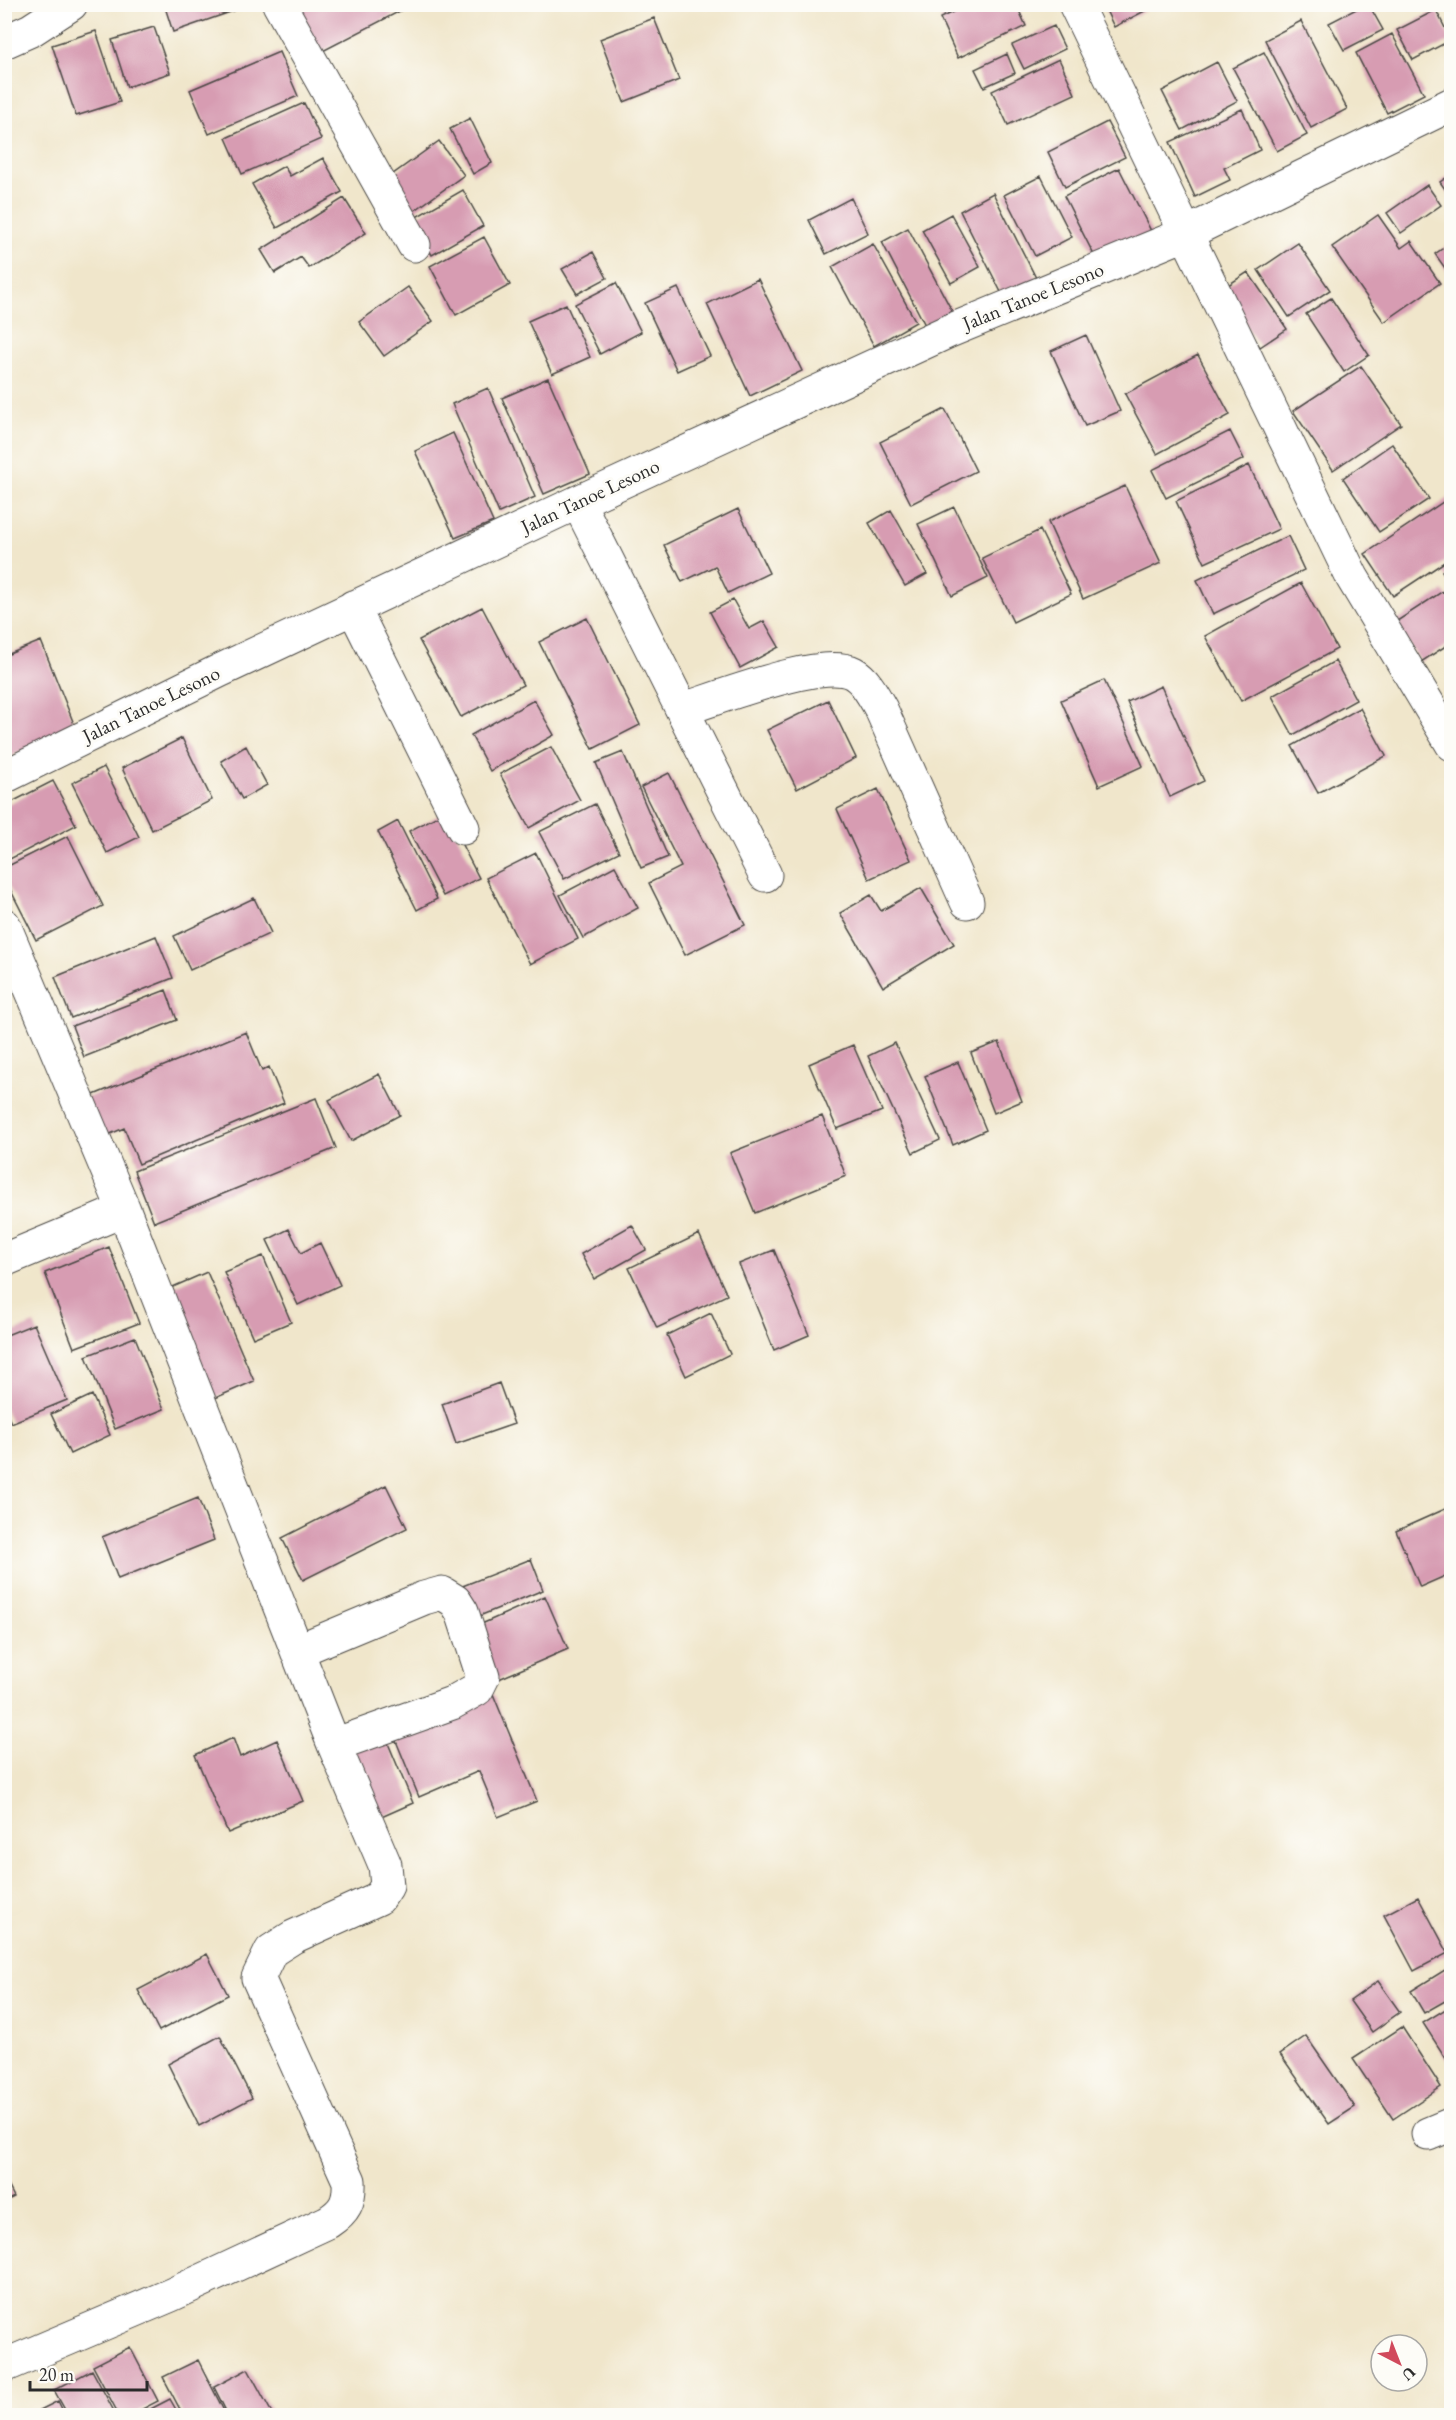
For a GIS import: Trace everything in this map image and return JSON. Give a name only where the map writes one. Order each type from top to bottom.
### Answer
[{"type":"street","points":[[4,42],[31,30],[71,4]]},
{"type":"street","points":[[279,4],[414,245]]},
{"type":"street","points":[[1075,4],[1352,578],[1452,744]]},
{"type":"street","name":"Jalan Tanoe Lesono","points":[[4,777],[219,670],[578,502],[947,332],[1185,234],[1452,104]]},
{"type":"street","points":[[578,502],[684,709],[765,875]]},
{"type":"street","points":[[353,607],[463,828]]},
{"type":"street","points":[[684,709],[789,676],[839,669],[855,674],[869,688],[881,709],[967,902]]},
{"type":"street","points":[[4,925],[124,1210],[334,1745],[385,1865],[387,1886],[380,1898],[293,1937],[271,1952],[258,1978],[349,2181],[349,2200],[346,2207],[328,2222],[171,2295],[4,2366]]},
{"type":"street","points":[[4,1260],[124,1210]]},
{"type":"street","points":[[297,1651],[424,1598],[442,1593],[455,1601],[462,1612],[483,1677],[477,1689],[452,1703],[334,1745]]},
{"type":"building","points":[[164,4],[237,4],[239,9],[173,32]]},
{"type":"building","points":[[292,4],[401,4],[404,9],[317,54]]},
{"type":"building","points":[[970,4],[1016,4],[1026,26],[958,58],[940,18]]},
{"type":"building","points":[[1103,4],[1158,4],[1114,27]]},
{"type":"building","points":[[1364,5],[1369,5],[1383,30],[1344,50],[1329,23]]},
{"type":"building","points":[[1436,10],[1451,40],[1413,60],[1397,30]]},
{"type":"building","points":[[654,18],[679,80],[624,102],[600,39]]},
{"type":"building","points":[[1301,21],[1347,109],[1311,128],[1265,40]]},
{"type":"building","points":[[1054,26],[1065,49],[1024,69],[1012,45]]},
{"type":"building","points":[[154,27],[170,73],[127,87],[112,40]]},
{"type":"building","points":[[96,31],[120,102],[76,116],[52,45]]},
{"type":"building","points":[[1392,34],[1424,94],[1387,113],[1356,53]]},
{"type":"building","points":[[279,52],[298,96],[209,134],[190,90]]},
{"type":"building","points":[[1264,52],[1307,135],[1277,151],[1233,68]]},
{"type":"building","points":[[1007,54],[1015,73],[984,87],[975,69]]},
{"type":"building","points":[[1059,59],[1075,94],[1008,125],[992,91]]},
{"type":"building","points":[[1217,62],[1237,101],[1182,130],[1162,91]]},
{"type":"building","points":[[304,103],[321,139],[242,174],[226,138]]},
{"type":"building","points":[[1242,109],[1260,150],[1224,168],[1230,180],[1195,197],[1170,142]]},
{"type":"building","points":[[470,118],[492,163],[473,174],[450,129]]},
{"type":"building","points":[[1107,122],[1125,157],[1065,187],[1048,152]]},
{"type":"building","points":[[439,141],[464,175],[414,211],[389,177]]},
{"type":"building","points":[[323,158],[342,192],[277,228],[252,184],[284,166],[290,176]]},
{"type":"building","points":[[1119,168],[1154,237],[1099,265],[1064,196]]},
{"type":"building","points":[[1452,174],[1452,199],[1440,182]]},
{"type":"building","points":[[1041,176],[1072,237],[1035,256],[1004,195]]},
{"type":"building","points":[[1427,185],[1441,205],[1401,233],[1387,213]]},
{"type":"building","points":[[463,190],[483,226],[432,255],[411,220]]},
{"type":"building","points":[[993,193],[1037,280],[1004,298],[960,211]]},
{"type":"building","points":[[344,198],[366,233],[309,268],[301,257],[275,273],[261,250]]},
{"type":"building","points":[[851,198],[868,233],[826,254],[809,220]]},
{"type":"building","points":[[951,214],[980,267],[951,283],[922,230]]},
{"type":"building","points":[[1378,215],[1401,248],[1411,241],[1440,283],[1384,322],[1332,247]]},
{"type":"building","points":[[908,228],[952,311],[925,325],[882,242]]},
{"type":"building","points":[[484,237],[510,285],[456,315],[430,266]]},
{"type":"building","points":[[1452,242],[1452,278],[1435,254]]},
{"type":"building","points":[[1298,243],[1330,290],[1289,317],[1258,270]]},
{"type":"building","points":[[873,244],[916,322],[874,346],[832,267]]},
{"type":"building","points":[[593,252],[607,278],[577,294],[562,269]]},
{"type":"building","points":[[1248,272],[1287,329],[1260,347],[1222,289]]},
{"type":"building","points":[[758,279],[802,371],[750,396],[707,304]]},
{"type":"building","points":[[616,283],[641,332],[600,354],[575,304]]},
{"type":"building","points":[[408,287],[433,321],[384,356],[359,322]]},
{"type":"building","points":[[678,288],[710,356],[677,371],[645,303]]},
{"type":"building","points":[[1331,298],[1369,355],[1344,372],[1306,314]]},
{"type":"building","points":[[566,304],[590,357],[552,374],[528,321]]},
{"type":"building","points":[[1086,335],[1120,411],[1085,426],[1051,351]]},
{"type":"building","points":[[1198,355],[1230,415],[1157,454],[1125,394]]},
{"type":"building","points":[[1361,366],[1401,424],[1333,470],[1293,411]]},
{"type":"building","points":[[548,378],[590,474],[544,494],[502,398]]},
{"type":"building","points":[[488,388],[535,497],[499,513],[452,404]]},
{"type":"building","points":[[945,409],[976,471],[911,504],[880,442]]},
{"type":"building","points":[[1230,431],[1244,459],[1166,498],[1152,470]]},
{"type":"building","points":[[453,433],[493,522],[455,538],[415,451]]},
{"type":"building","points":[[1392,444],[1429,499],[1379,532],[1343,478]]},
{"type":"building","points":[[1249,465],[1279,529],[1205,563],[1176,501]]},
{"type":"building","points":[[1125,486],[1161,563],[1083,599],[1048,522]]},
{"type":"building","points":[[1452,496],[1452,557],[1393,596],[1365,554]]},
{"type":"building","points":[[954,507],[988,578],[952,596],[918,524]]},
{"type":"building","points":[[738,509],[769,573],[728,593],[715,566],[682,582],[664,545]]},
{"type":"building","points":[[891,510],[927,574],[905,586],[869,523]]},
{"type":"building","points":[[1040,530],[1071,594],[1013,622],[982,558]]},
{"type":"building","points":[[1288,536],[1304,570],[1213,614],[1197,580]]},
{"type":"building","points":[[1452,565],[1452,586],[1442,571]]},
{"type":"building","points":[[1301,583],[1337,649],[1241,701],[1205,636]]},
{"type":"building","points":[[1443,591],[1452,603],[1452,642],[1421,662],[1394,623]]},
{"type":"building","points":[[733,600],[749,629],[764,621],[779,647],[740,668],[710,612]]},
{"type":"building","points":[[482,607],[523,685],[461,717],[419,640]]},
{"type":"building","points":[[587,618],[640,725],[593,749],[539,642]]},
{"type":"building","points":[[41,641],[76,729],[4,759],[4,656]]},
{"type":"building","points":[[1335,661],[1356,700],[1293,735],[1272,696]]},
{"type":"building","points":[[1104,680],[1143,766],[1099,786],[1061,700]]},
{"type":"building","points":[[1161,686],[1204,781],[1170,797],[1127,702]]},
{"type":"building","points":[[534,700],[554,735],[490,771],[471,735]]},
{"type":"building","points":[[828,700],[856,758],[797,789],[767,730]]},
{"type":"building","points":[[1360,708],[1386,756],[1318,793],[1292,746]]},
{"type":"building","points":[[182,738],[212,800],[152,830],[122,768]]},
{"type":"building","points":[[246,746],[267,785],[242,799],[221,761]]},
{"type":"building","points":[[551,747],[580,800],[529,828],[500,774]]},
{"type":"building","points":[[623,752],[668,857],[641,868],[596,763]]},
{"type":"building","points":[[104,767],[139,837],[107,853],[72,783]]},
{"type":"building","points":[[669,773],[745,925],[685,955],[649,883],[681,867],[641,787]]},
{"type":"building","points":[[53,781],[76,825],[4,862],[4,806]]},
{"type":"building","points":[[878,789],[911,860],[869,879],[837,809]]},
{"type":"building","points":[[595,804],[619,852],[564,879],[539,832]]},
{"type":"building","points":[[445,812],[479,878],[443,896],[409,831]]},
{"type":"building","points":[[398,821],[437,899],[417,910],[378,832]]},
{"type":"building","points":[[68,836],[103,906],[36,940],[4,877],[4,868]]},
{"type":"building","points":[[536,853],[578,939],[530,964],[486,878]]},
{"type":"building","points":[[615,866],[638,908],[583,938],[560,895]]},
{"type":"building","points":[[921,888],[954,944],[883,987],[840,913],[871,895],[881,911]]},
{"type":"building","points":[[254,898],[271,933],[190,970],[174,936]]},
{"type":"building","points":[[156,936],[173,978],[71,1018],[55,977]]},
{"type":"building","points":[[166,990],[177,1020],[84,1057],[72,1026]]},
{"type":"building","points":[[246,1032],[262,1071],[269,1067],[284,1103],[139,1164],[124,1128],[101,1138],[84,1099]]},
{"type":"building","points":[[999,1042],[1022,1101],[994,1113],[971,1053]]},
{"type":"building","points":[[895,1043],[940,1140],[913,1153],[868,1056]]},
{"type":"building","points":[[853,1045],[882,1111],[837,1129],[809,1064]]},
{"type":"building","points":[[958,1062],[986,1130],[953,1145],[925,1076]]},
{"type":"building","points":[[379,1074],[400,1115],[351,1141],[329,1100]]},
{"type":"building","points":[[316,1098],[336,1148],[154,1222],[134,1171]]},
{"type":"building","points":[[822,1116],[846,1176],[755,1213],[730,1153]]},
{"type":"building","points":[[632,1225],[646,1250],[594,1279],[581,1254]]},
{"type":"building","points":[[289,1229],[301,1253],[320,1243],[340,1285],[298,1305],[267,1240]]},
{"type":"building","points":[[699,1234],[727,1295],[657,1328],[629,1268]]},
{"type":"building","points":[[109,1247],[139,1323],[74,1348],[45,1273]]},
{"type":"building","points":[[774,1250],[809,1335],[774,1350],[739,1264]]},
{"type":"building","points":[[263,1256],[291,1322],[253,1338],[224,1272]]},
{"type":"building","points":[[207,1272],[254,1381],[213,1399],[166,1290]]},
{"type":"building","points":[[711,1313],[730,1354],[686,1376],[667,1335]]},
{"type":"building","points":[[34,1324],[67,1400],[11,1423],[4,1407],[4,1336]]},
{"type":"building","points":[[135,1337],[164,1409],[115,1429],[86,1356]]},
{"type":"building","points":[[499,1383],[514,1424],[456,1444],[442,1404]]},
{"type":"building","points":[[92,1395],[110,1435],[70,1454],[51,1414]]},
{"type":"building","points":[[386,1485],[407,1528],[303,1580],[282,1538]]},
{"type":"building","points":[[198,1498],[214,1540],[118,1579],[102,1537]]},
{"type":"building","points":[[1452,1506],[1452,1573],[1420,1587],[1396,1531]]},
{"type":"building","points":[[531,1559],[543,1590],[472,1619],[460,1587]]},
{"type":"building","points":[[545,1596],[568,1649],[492,1682],[468,1630]]},
{"type":"building","points":[[493,1694],[537,1801],[498,1817],[479,1771],[419,1797],[394,1736]]},
{"type":"building","points":[[385,1736],[413,1803],[377,1819],[348,1752]]},
{"type":"building","points":[[233,1738],[240,1757],[277,1740],[303,1801],[228,1833],[195,1755]]},
{"type":"building","points":[[1418,1897],[1448,1953],[1414,1971],[1384,1915]]},
{"type":"building","points":[[207,1954],[228,1995],[159,2031],[138,1990]]},
{"type":"building","points":[[1448,1968],[1452,1974],[1452,1997],[1424,2013],[1411,1991]]},
{"type":"building","points":[[1378,1981],[1400,2012],[1372,2032],[1350,2001]]},
{"type":"building","points":[[1452,2005],[1452,2068],[1423,2023]]},
{"type":"building","points":[[1402,2027],[1441,2087],[1393,2119],[1353,2059]]},
{"type":"building","points":[[220,2036],[252,2098],[199,2126],[168,2064]]},
{"type":"building","points":[[1306,2036],[1355,2107],[1329,2124],[1280,2054]]},
{"type":"building","points":[[4,2177],[14,2197],[4,2202]]},
{"type":"building","points":[[130,2347],[158,2401],[131,2415],[119,2415],[93,2366]]},
{"type":"building","points":[[198,2360],[226,2415],[183,2415],[163,2377]]},
{"type":"building","points":[[248,2369],[273,2415],[228,2415],[214,2387]]},
{"type":"building","points":[[92,2370],[116,2415],[68,2415],[54,2390]]},
{"type":"building","points":[[170,2399],[179,2415],[139,2415]]},
{"type":"building","points":[[58,2401],[65,2415],[30,2415]]}]
